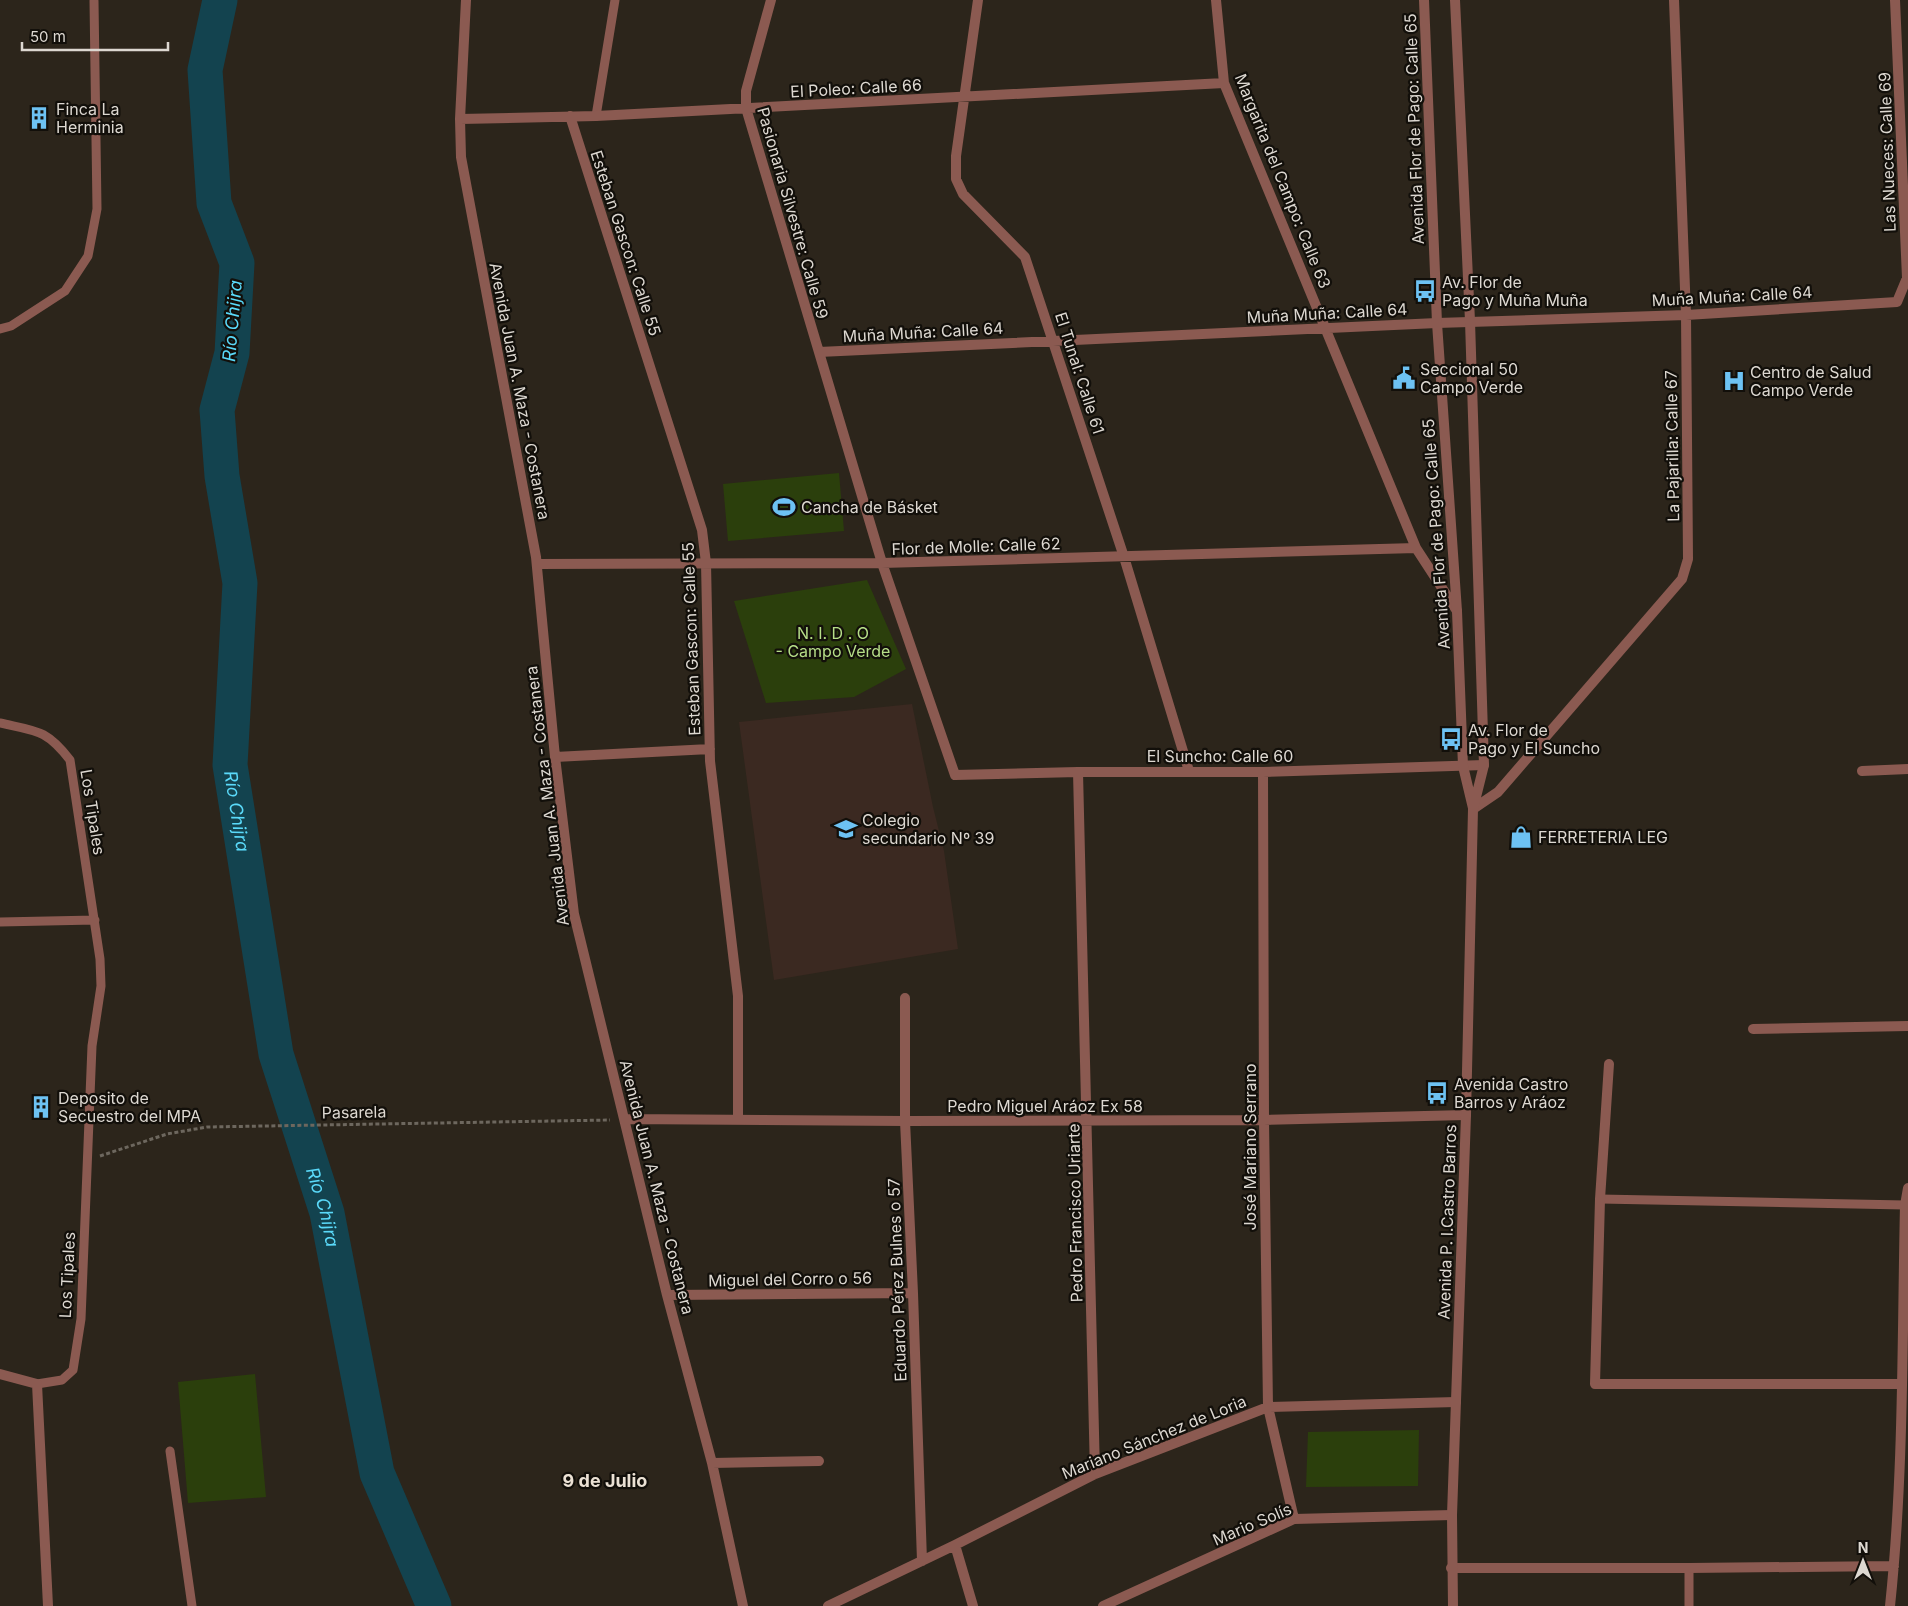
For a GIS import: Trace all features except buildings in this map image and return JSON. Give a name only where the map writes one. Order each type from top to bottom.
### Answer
[{"type":"street","name":"Avenida Juan A. Maza - Costanera","points":[[466,0],[460,119],[461,158],[536,564],[555,758],[574,914],[667,1295],[712,1463],[743,1606]]},
{"type":"street","name":"Pasionaria Silvestre: Calle 59","points":[[771,0],[746,91],[746,108],[882,563],[955,775]]},
{"type":"street","name":"El Tunal: Calle 61","points":[[978,0],[966,97],[956,156],[956,179],[963,194],[1025,257],[1124,557],[1189,771]]},
{"type":"street","name":"Margarita del Campo: Calle 63","points":[[1216,0],[1224,83],[1416,548],[1457,612]]},
{"type":"street","name":"Avenida Flor de Pago: Calle 65","points":[[1424,0],[1437,323],[1457,612],[1463,766]]},
{"type":"street","points":[[1455,0],[1470,321],[1484,765]]},
{"type":"street","name":"La Pajarilla: Calle 67","points":[[1473,809],[1498,792],[1682,579],[1688,559],[1686,315],[1674,0]]},
{"type":"street","name":"Las Nueces: Calle 69","points":[[1895,0],[1907,278],[1897,302]]},
{"type":"street","name":"El Poleo: Calle 66","points":[[460,119],[596,116],[1224,83]]},
{"type":"street","name":"Esteban Gascon: Calle 55","points":[[570,116],[702,530],[706,563],[710,749],[738,996],[738,1119]]},
{"type":"street","name":"Muña Muña: Calle 64","points":[[819,352],[1470,321],[1686,315],[1897,302]]},
{"type":"street","name":"Flor de Molle: Calle 62","points":[[536,564],[882,563],[1416,548]]},
{"type":"street","points":[[555,758],[710,749]]},
{"type":"street","name":"Avenida P. I.Castro Barros","points":[[1453,1606],[1451,1568],[1452,1515],[1466,1115],[1473,809],[1484,765]]},
{"type":"street","name":"El Suncho: Calle 60","points":[[955,775],[1078,772],[1263,772],[1484,765]]},
{"type":"street","name":"Avenida P. I.Castro Barros","points":[[1463,766],[1473,809]]},
{"type":"street","points":[[1862,771],[1908,769]]},
{"type":"street","name":"Pedro Francisco Uriarte","points":[[1078,772],[1088,1120],[1095,1474]]},
{"type":"street","name":"José Mariano Serrano","points":[[1263,772],[1264,1120],[1268,1407],[1294,1519]]},
{"type":"street","name":"Eduardo Pérez Bulnes o 57","points":[[905,998],[905,1121],[922,1562]]},
{"type":"street","points":[[1753,1029],[1908,1026]]},
{"type":"street","points":[[1609,1064],[1600,1200],[1594,1384],[1901,1384]]},
{"type":"street","name":"Pedro Miguel Aráoz Ex 58","points":[[625,1120],[1264,1120],[1466,1115]]},
{"type":"street","points":[[1890,1606],[1904,1441],[1901,1384],[1908,1188]]},
{"type":"street","name":"Miguel del Corro o 56","points":[[667,1295],[913,1293]]},
{"type":"street","points":[[0,1374],[37,1384],[48,1606]]},
{"type":"street","name":"Mariano Sánchez de Loria","points":[[828,1606],[922,1562],[1095,1474],[1268,1407],[1456,1402]]},
{"type":"street","points":[[712,1463],[819,1461]]},
{"type":"street","name":"Mario Solís","points":[[1103,1606],[1294,1519],[1452,1515]]},
{"type":"street","points":[[955,1545],[973,1606]]},
{"type":"street","points":[[1451,1568],[1894,1566]]},
{"type":"lane","points":[[596,116],[615,0]]},
{"type":"lane","points":[[0,329],[11,326],[65,291],[88,256],[97,208],[94,1]]},
{"type":"lane","name":"Los Tipales","points":[[0,723],[41,732],[57,743],[70,760],[100,960],[101,986],[92,1046],[81,1318],[73,1370],[62,1380],[37,1384]]},
{"type":"lane","points":[[0,922],[95,920]]},
{"type":"lane","points":[[1600,1200],[1906,1205]]},
{"type":"lane","points":[[170,1451],[192,1606]]},
{"type":"lane","points":[[1688,1568],[1689,1606]]},
{"type":"path","name":"Pasarela","points":[[88,1160],[167,1134],[206,1127],[625,1120]]},
{"type":"shaded area","name":"Colegio secundario Nº 39","points":[[912,704],[944,851],[958,949],[774,980],[739,722]]},
{"type":"green space","name":"Cancha de Básket","points":[[839,473],[844,531],[728,541],[723,484]]},
{"type":"green space","name":"N. I. D . O - Campo Verde","points":[[867,580],[906,669],[854,697],[766,703],[734,601]]},
{"type":"green space","points":[[255,1374],[266,1497],[188,1503],[178,1382]]},
{"type":"green space","points":[[1419,1430],[1418,1486],[1306,1487],[1308,1432]]},
{"type":"waterway","name":"Río Chijra","points":[[220,0],[205,70],[214,203],[237,263],[232,353],[217,410],[222,476],[240,583],[230,765],[276,1054],[327,1213],[377,1473],[434,1606]]},
{"type":"place","name":"Finca La Herminia","points":[[39,118]]},
{"type":"place","name":"Av. Flor de Pago y Muña Muña","points":[[1425,291]]},
{"type":"place","name":"Seccional 50 Campo Verde","points":[[1404,378]]},
{"type":"place","name":"Centro de Salud Campo Verde","points":[[1734,381]]},
{"type":"place","name":"Cancha de Básket","points":[[784,507]]},
{"type":"place","name":"Av. Flor de Pago y El Suncho","points":[[1451,739]]},
{"type":"place","name":"Colegio secundario Nº 39","points":[[846,829]]},
{"type":"place","name":"FERRETERIA LEG","points":[[1521,837]]},
{"type":"place","name":"Avenida Castro Barros y Aráoz","points":[[1437,1093]]},
{"type":"place","name":"Deposito de Secuestro del MPA","points":[[41,1107]]},
{"type":"district","name":"9 de Julio","points":[[605,1480]]}]
